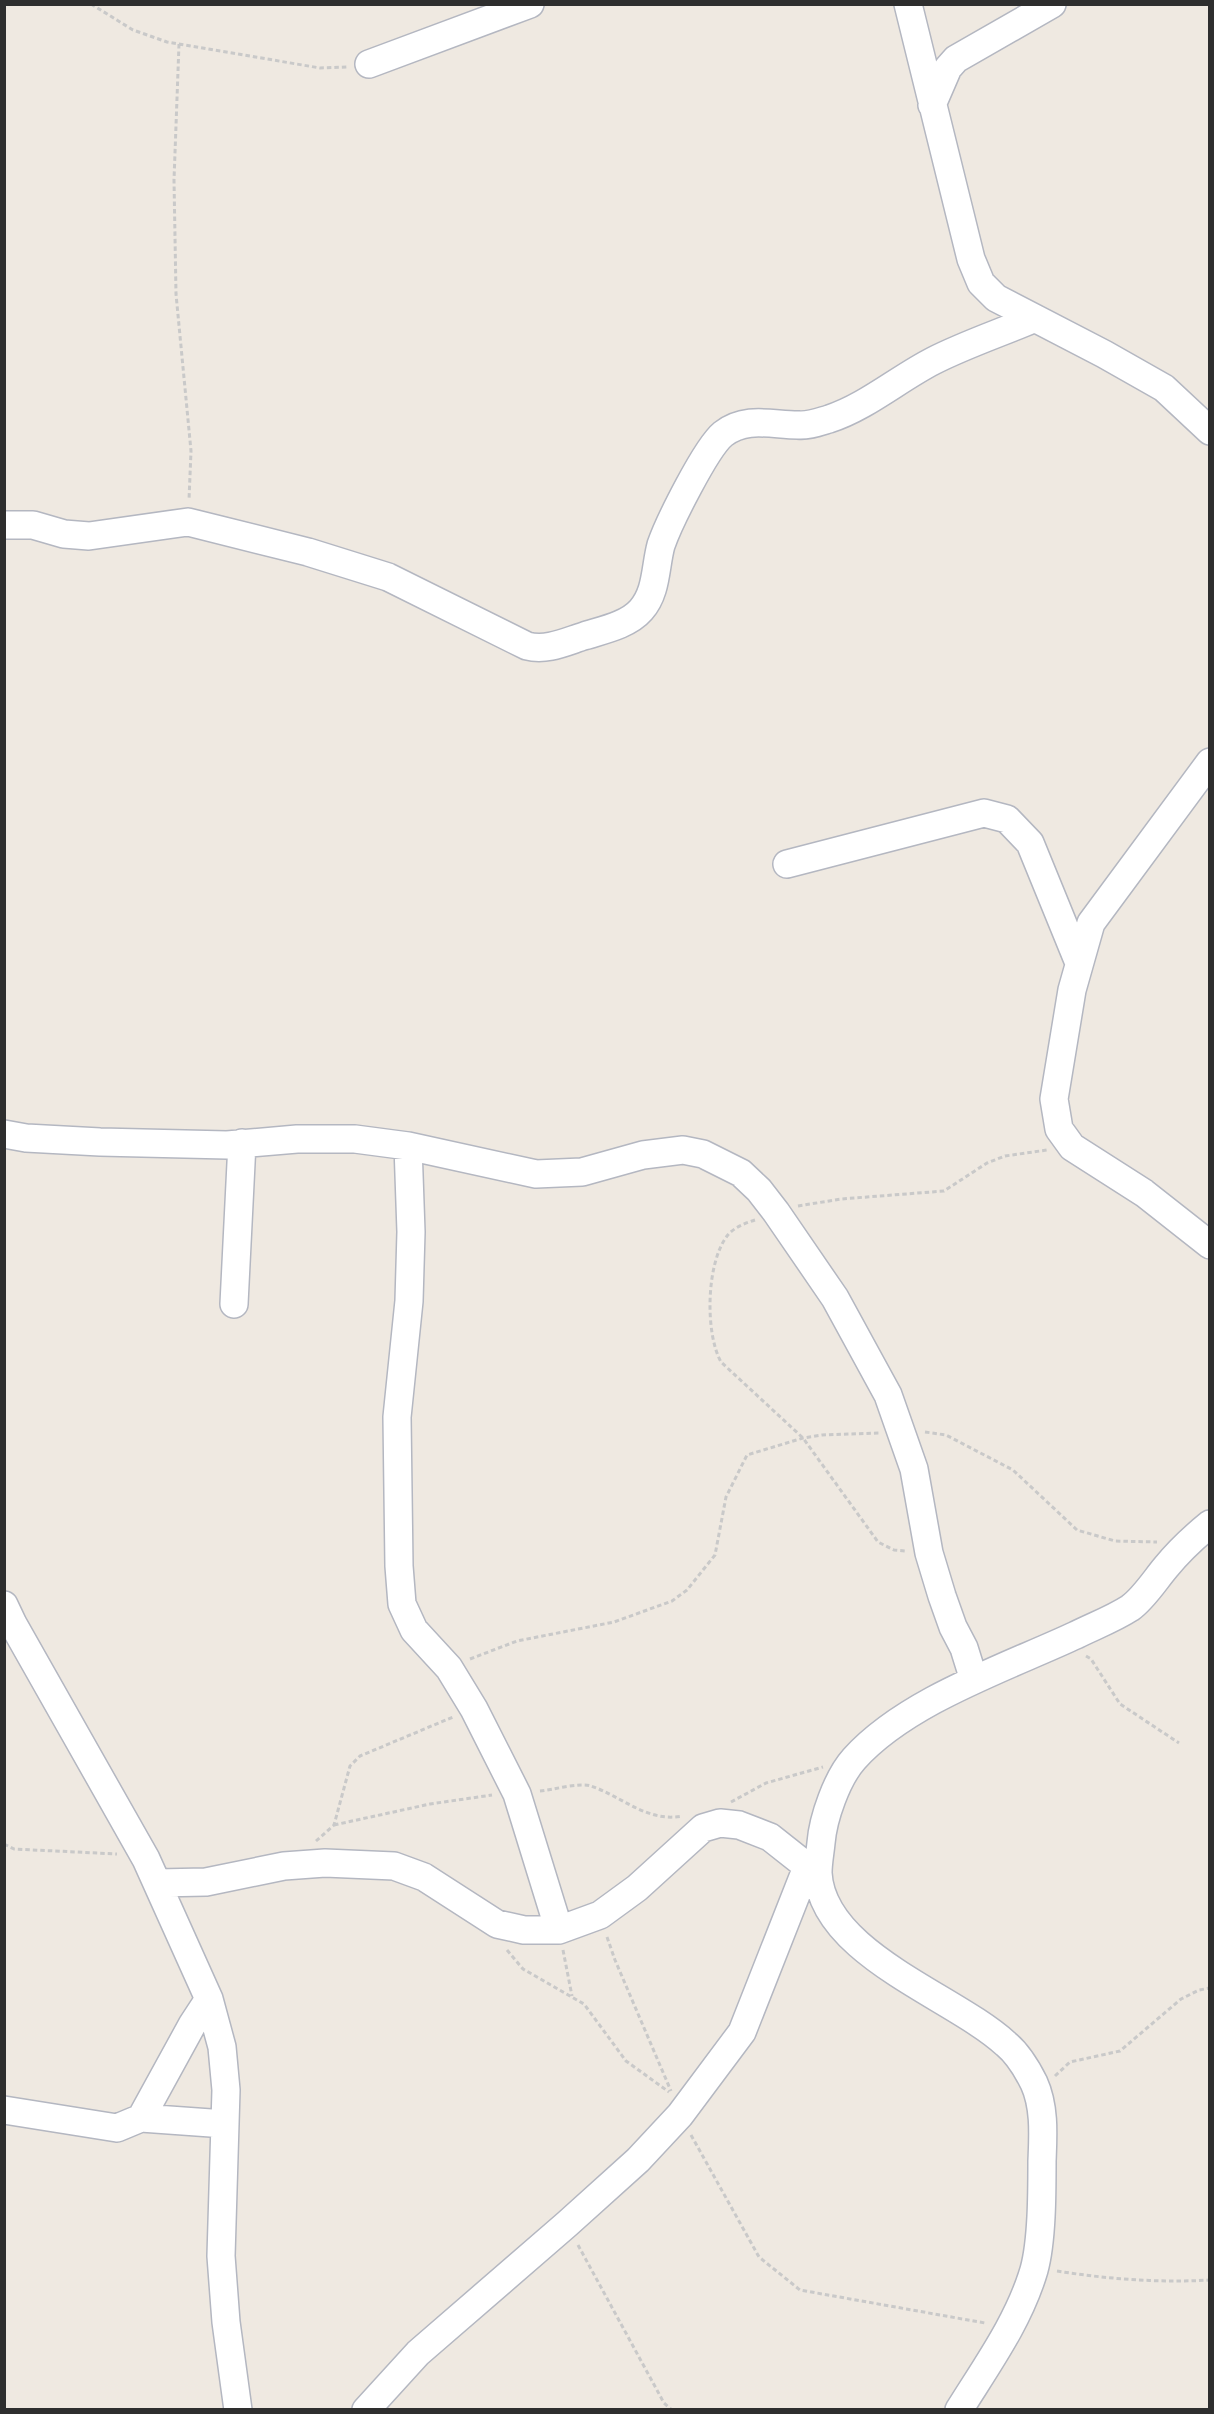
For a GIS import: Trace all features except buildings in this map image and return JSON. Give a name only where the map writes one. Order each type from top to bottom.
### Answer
[{"type":"street","points":[[369,64],[530,4]]},
{"type":"street","points":[[908,4],[971,259],[981,283],[996,298],[1164,388],[1209,431]]},
{"type":"street","points":[[932,105],[948,68],[956,60],[1052,4]]},
{"type":"street","points":[[4,525],[33,525],[64,534],[89,536],[188,522],[308,552],[382,574],[527,646],[538,649],[549,647],[605,630],[633,618],[642,609],[650,596],[667,531],[708,452],[723,434],[756,422],[799,426],[833,418],[935,360],[1033,319]]},
{"type":"street","points":[[1209,762],[1091,923],[1072,990],[1054,1099],[1059,1129],[1072,1147],[1144,1193],[1209,1245]]},
{"type":"street","points":[[787,864],[984,813],[1007,819],[1030,843],[1079,963]]},
{"type":"street","points":[[4,1134],[26,1138],[100,1142],[242,1143],[297,1138],[355,1139],[408,1146],[536,1174],[582,1172],[643,1155],[683,1150],[703,1154],[741,1173],[759,1190],[776,1212],[835,1298],[888,1395],[914,1469],[929,1553],[942,1596],[953,1627],[964,1648],[974,1680]]},
{"type":"street","points":[[234,1304],[242,1143]]},
{"type":"street","points":[[408,1146],[411,1232],[409,1301],[397,1417],[399,1566],[402,1604],[414,1630],[449,1668],[474,1709],[518,1794],[559,1930]]},
{"type":"street","points":[[366,2409],[418,2353],[638,2160],[680,2115],[742,2032],[813,1871],[821,1832],[831,1800],[851,1762],[878,1735],[912,1713],[974,1680],[1057,1644],[1134,1605],[1182,1549],[1209,1524]]},
{"type":"street","points":[[4,1605],[151,1871],[209,1999],[222,2047],[226,2090],[221,2256],[226,2322],[238,2409]]},
{"type":"street","points":[[151,1871],[206,1882],[294,1865],[326,1863],[394,1866],[424,1877],[497,1924],[524,1930],[559,1930],[600,1915],[637,1888],[704,1828],[720,1823],[739,1825],[770,1837],[795,1854],[813,1871],[836,1920],[853,1940],[887,1966],[973,2020],[1009,2046],[1022,2062],[1041,2100],[1042,2165],[1035,2267],[1024,2299],[1009,2328],[959,2409]]},
{"type":"street","points":[[141,2118],[192,2025],[209,1999]]},
{"type":"street","points":[[4,2110],[117,2128],[141,2118],[225,2124]]},
{"type":"path","points":[[91,4],[133,30],[179,44],[320,68],[369,64]]},
{"type":"path","points":[[179,44],[174,180],[176,294],[191,451],[188,522]]},
{"type":"path","points":[[929,1553],[894,1550],[878,1542],[804,1438],[721,1362],[714,1350],[710,1308],[716,1254],[728,1234],[744,1224],[776,1212],[841,1198],[944,1191],[987,1163],[1005,1156],[1072,1147]]},
{"type":"path","points":[[449,1668],[517,1641],[614,1622],[672,1601],[687,1590],[715,1555],[726,1497],[747,1455],[822,1435],[921,1432],[946,1435],[1013,1470],[1077,1530],[1115,1541],[1163,1543],[1182,1549]]},
{"type":"path","points":[[1057,1644],[1080,1652],[1090,1659],[1120,1704],[1179,1743]]},
{"type":"path","points":[[311,1846],[333,1825],[350,1766],[360,1756],[474,1709]]},
{"type":"path","points":[[730,1803],[766,1783],[816,1768],[851,1762]]},
{"type":"path","points":[[333,1825],[430,1804],[589,1785],[626,1804],[669,1818],[690,1814]]},
{"type":"path","points":[[4,1844],[14,1849],[102,1852],[151,1871]]},
{"type":"path","points":[[497,1924],[502,1944],[524,1969],[584,2004],[626,2061],[673,2095],[615,1960],[600,1915]]},
{"type":"path","points":[[559,1930],[572,1996]]},
{"type":"path","points":[[1041,2100],[1048,2083],[1070,2062],[1120,2050],[1181,1999],[1209,1988]]},
{"type":"path","points":[[680,2115],[759,2257],[800,2290],[1009,2328]]},
{"type":"path","points":[[567,2224],[664,2403],[672,2409]]},
{"type":"path","points":[[1035,2267],[1091,2277],[1180,2282],[1209,2280]]}]
